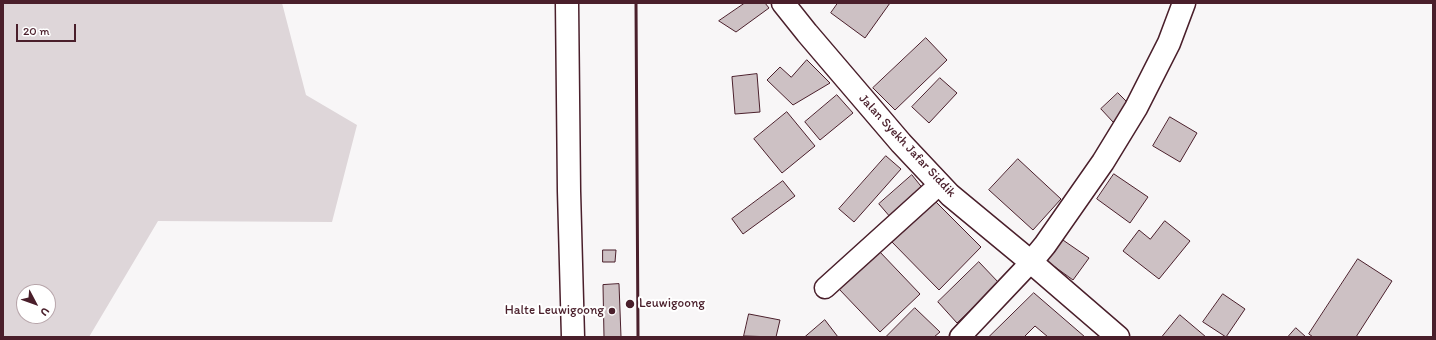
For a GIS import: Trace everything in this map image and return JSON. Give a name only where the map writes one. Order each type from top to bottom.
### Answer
[{"type":"main road","points":[[567,3],[569,191],[573,337]]},
{"type":"main road","name":"Jalan Syekh Jafar Siddik","points":[[783,3],[901,143],[950,195],[1118,337]]},
{"type":"main road","points":[[1031,262],[1045,245],[1103,162],[1136,108],[1169,43],[1184,3]]},
{"type":"street","points":[[825,288],[940,184]]},
{"type":"street","points":[[960,337],[1031,262]]},
{"type":"shaded area","points":[[3,3],[282,3],[306,95],[357,125],[332,222],[158,221],[89,337],[3,337]]},
{"type":"building","points":[[745,3],[765,3],[769,8],[736,32],[719,21]]},
{"type":"building","points":[[838,3],[890,3],[865,38],[831,13]]},
{"type":"building","points":[[926,38],[947,60],[895,110],[873,88]]},
{"type":"building","points":[[807,60],[830,83],[793,105],[767,80],[780,67],[791,77]]},
{"type":"building","points":[[757,74],[760,112],[735,114],[732,77]]},
{"type":"building","points":[[940,78],[957,93],[929,123],[912,107]]},
{"type":"building","points":[[1118,93],[1131,106],[1113,122],[1101,109]]},
{"type":"building","points":[[837,95],[853,113],[820,140],[805,122]]},
{"type":"building","points":[[787,112],[815,146],[782,173],[754,139]]},
{"type":"building","points":[[1170,117],[1197,133],[1180,162],[1153,146]]},
{"type":"building","points":[[886,156],[901,169],[854,222],[839,209]]},
{"type":"building","points":[[1018,159],[1061,199],[1033,230],[989,190]]},
{"type":"building","points":[[1114,174],[1148,197],[1130,223],[1097,199]]},
{"type":"building","points":[[912,175],[924,190],[891,218],[879,204]]},
{"type":"building","points":[[783,181],[795,196],[743,234],[732,219]]},
{"type":"building","points":[[933,199],[981,247],[939,290],[891,241]]},
{"type":"building","points":[[1165,221],[1190,241],[1159,279],[1123,251],[1139,230],[1150,239]]},
{"type":"building","points":[[1060,238],[1089,258],[1073,280],[1044,259]]},
{"type":"building","points":[[603,250],[616,250],[615,262],[603,262]]},
{"type":"building","points":[[879,251],[920,294],[880,332],[839,289]]},
{"type":"building","points":[[1358,259],[1392,281],[1356,337],[1313,337],[1309,334]]},
{"type":"building","points":[[979,262],[999,283],[957,323],[938,302]]},
{"type":"building","name":"Halte Leuwigoong","points":[[619,284],[621,337],[604,337],[603,285]]},
{"type":"building","points":[[1034,293],[1085,337],[1048,337],[1035,326],[1024,337],[989,337]]},
{"type":"building","points":[[1223,294],[1245,309],[1226,337],[1203,322]]},
{"type":"building","points":[[915,308],[940,332],[934,337],[886,337]]},
{"type":"building","points":[[749,314],[780,320],[776,337],[744,336]]},
{"type":"building","points":[[1180,315],[1206,337],[1162,337]]},
{"type":"building","points":[[825,320],[838,337],[805,337]]},
{"type":"building","points":[[1296,328],[1306,337],[1288,337]]},
{"type":"railway","points":[[636,3],[638,337]]},
{"type":"place","name":"Leuwigoong","points":[[630,304]]},
{"type":"place","name":"Halte Leuwigoong","points":[[612,311]]}]
